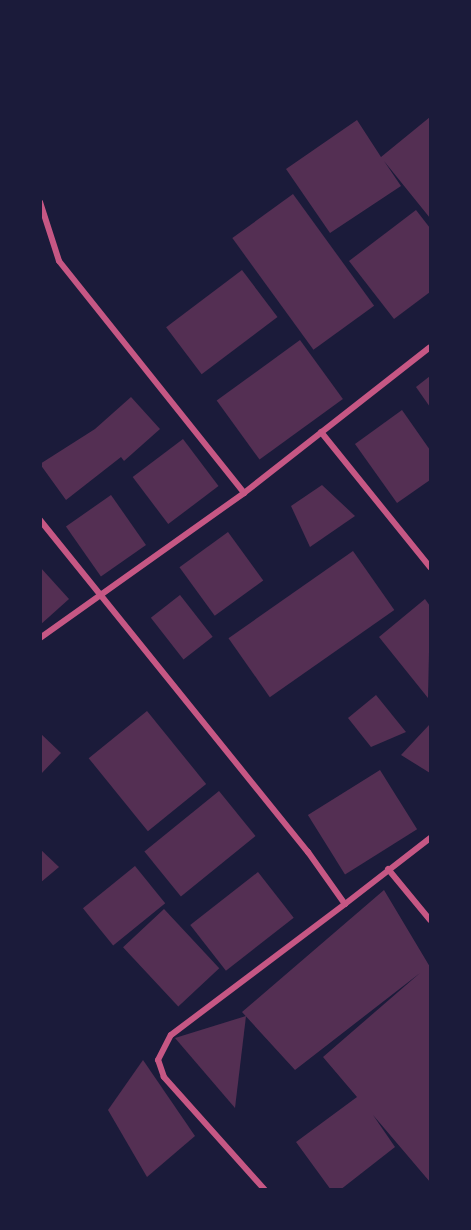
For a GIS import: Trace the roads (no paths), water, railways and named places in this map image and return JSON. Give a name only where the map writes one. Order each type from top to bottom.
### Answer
[{"type":"street","points":[[40,202],[59,261],[244,493]]},
{"type":"street","points":[[40,638],[244,493],[430,347]]},
{"type":"street","points":[[321,432],[430,567]]},
{"type":"street","points":[[40,520],[308,852],[345,904]]},
{"type":"street","points":[[265,1190],[164,1077],[158,1060],[171,1035],[430,838]]},
{"type":"street","points":[[388,869],[430,920]]}]
